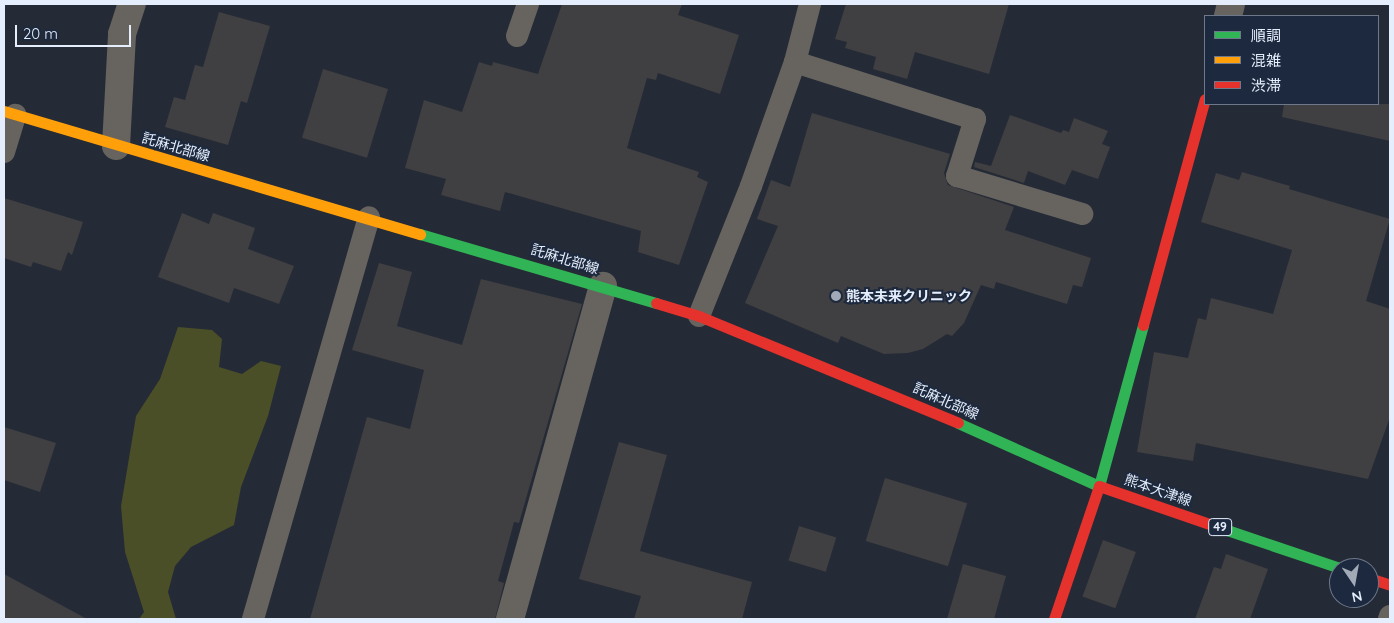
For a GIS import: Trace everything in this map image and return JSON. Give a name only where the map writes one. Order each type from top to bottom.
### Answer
[{"type":"main road","points":[[1054,619],[1099,486],[1204,102]]},
{"type":"main road","name":"託麻北部線","points":[[10,113],[116,146],[369,217],[699,316],[900,397],[1099,486]]},
{"type":"main road","name":"熊本大津線","points":[[1099,486],[1329,564]]},
{"type":"street","points":[[116,146],[122,34],[132,4]]},
{"type":"street","points":[[510,619],[602,286]]},
{"type":"lane","points":[[517,36],[528,4]]},
{"type":"lane","points":[[699,316],[751,186],[795,62],[810,4]]},
{"type":"lane","points":[[795,62],[975,119],[957,176],[1082,214]]},
{"type":"lane","points":[[4,152],[10,113]]},
{"type":"lane","points":[[253,619],[369,217]]},
{"type":"green space","points":[[178,327],[212,330],[222,339],[219,367],[242,374],[261,361],[281,366],[268,416],[241,487],[234,525],[191,547],[175,566],[168,592],[176,619],[139,619],[144,612],[125,552],[121,506],[136,416],[160,379]]},
{"type":"building","points":[[562,4],[682,4],[678,15],[739,35],[720,94],[658,73],[656,80],[647,78],[627,148],[699,172],[697,177],[708,182],[679,265],[638,252],[641,231],[505,192],[500,211],[441,195],[446,179],[405,168],[424,100],[462,112],[479,62],[492,66],[493,62],[538,74]]},
{"type":"building","points":[[846,4],[1009,4],[989,74],[915,52],[907,79],[873,69],[876,57],[845,48],[847,42],[835,39]]},
{"type":"building","points":[[219,12],[270,26],[247,103],[241,101],[228,145],[165,127],[174,97],[185,100],[195,65],[203,67]]},
{"type":"building","points":[[323,69],[388,89],[367,158],[302,138]]},
{"type":"building","points":[[1390,104],[1390,141],[1282,117],[1284,105]]},
{"type":"building","points":[[812,113],[950,154],[944,173],[948,185],[1014,207],[1005,230],[1091,258],[1082,287],[1073,285],[1067,304],[996,282],[994,289],[981,285],[964,323],[952,336],[947,334],[923,349],[908,353],[884,354],[841,336],[838,343],[745,303],[778,226],[757,219],[771,180],[790,187]]},
{"type":"building","points":[[1010,115],[1061,133],[1063,130],[1069,132],[1074,118],[1108,131],[1102,144],[1110,147],[1098,179],[1072,170],[1065,185],[1028,171],[1024,183],[974,167],[975,162],[991,166]]},
{"type":"building","points":[[1242,172],[1290,186],[1289,189],[1390,219],[1366,301],[1390,309],[1390,417],[1368,479],[1196,443],[1193,461],[1137,452],[1154,352],[1188,358],[1198,318],[1206,320],[1211,298],[1273,314],[1292,250],[1201,222],[1216,173],[1239,180]]},
{"type":"building","points":[[4,198],[83,222],[72,255],[68,252],[61,271],[33,262],[31,267],[4,258]]},
{"type":"building","points":[[182,213],[209,224],[213,213],[255,228],[248,249],[294,266],[279,304],[234,288],[229,303],[158,277]]},
{"type":"building","points":[[379,263],[412,272],[397,326],[462,345],[481,279],[582,304],[519,523],[514,522],[498,581],[504,583],[495,619],[310,619],[367,417],[410,429],[424,370],[352,350]]},
{"type":"building","points":[[4,427],[56,443],[40,492],[4,480]]},
{"type":"building","points":[[619,442],[667,455],[640,551],[752,582],[742,619],[634,619],[641,596],[579,579]]},
{"type":"building","points":[[885,478],[967,503],[948,566],[866,541]]},
{"type":"building","points":[[799,526],[836,537],[826,572],[788,560]]},
{"type":"building","points":[[1103,540],[1136,552],[1115,608],[1082,596]]},
{"type":"building","points":[[1226,554],[1268,569],[1250,619],[1195,619],[1214,567],[1221,569]]},
{"type":"building","points":[[963,564],[1006,576],[994,619],[947,619]]},
{"type":"building","points":[[4,574],[87,619],[4,619]]},
{"type":"traffic: fast","points":[[420,234],[656,303]]},
{"type":"traffic: fast","points":[[958,423],[1099,486],[1143,325]]},
{"type":"traffic: fast","points":[[1218,527],[1329,564]]},
{"type":"traffic: slow","points":[[4,111],[420,234]]},
{"type":"traffic: jam","points":[[1143,325],[1204,103]]},
{"type":"traffic: jam","points":[[656,303],[699,316],[958,423]]},
{"type":"traffic: jam","points":[[1054,619],[1099,486],[1218,527]]},
{"type":"traffic: jam","points":[[1379,581],[1390,585]]},
{"type":"place","name":"熊本未来クリニック","points":[[836,296]]}]
